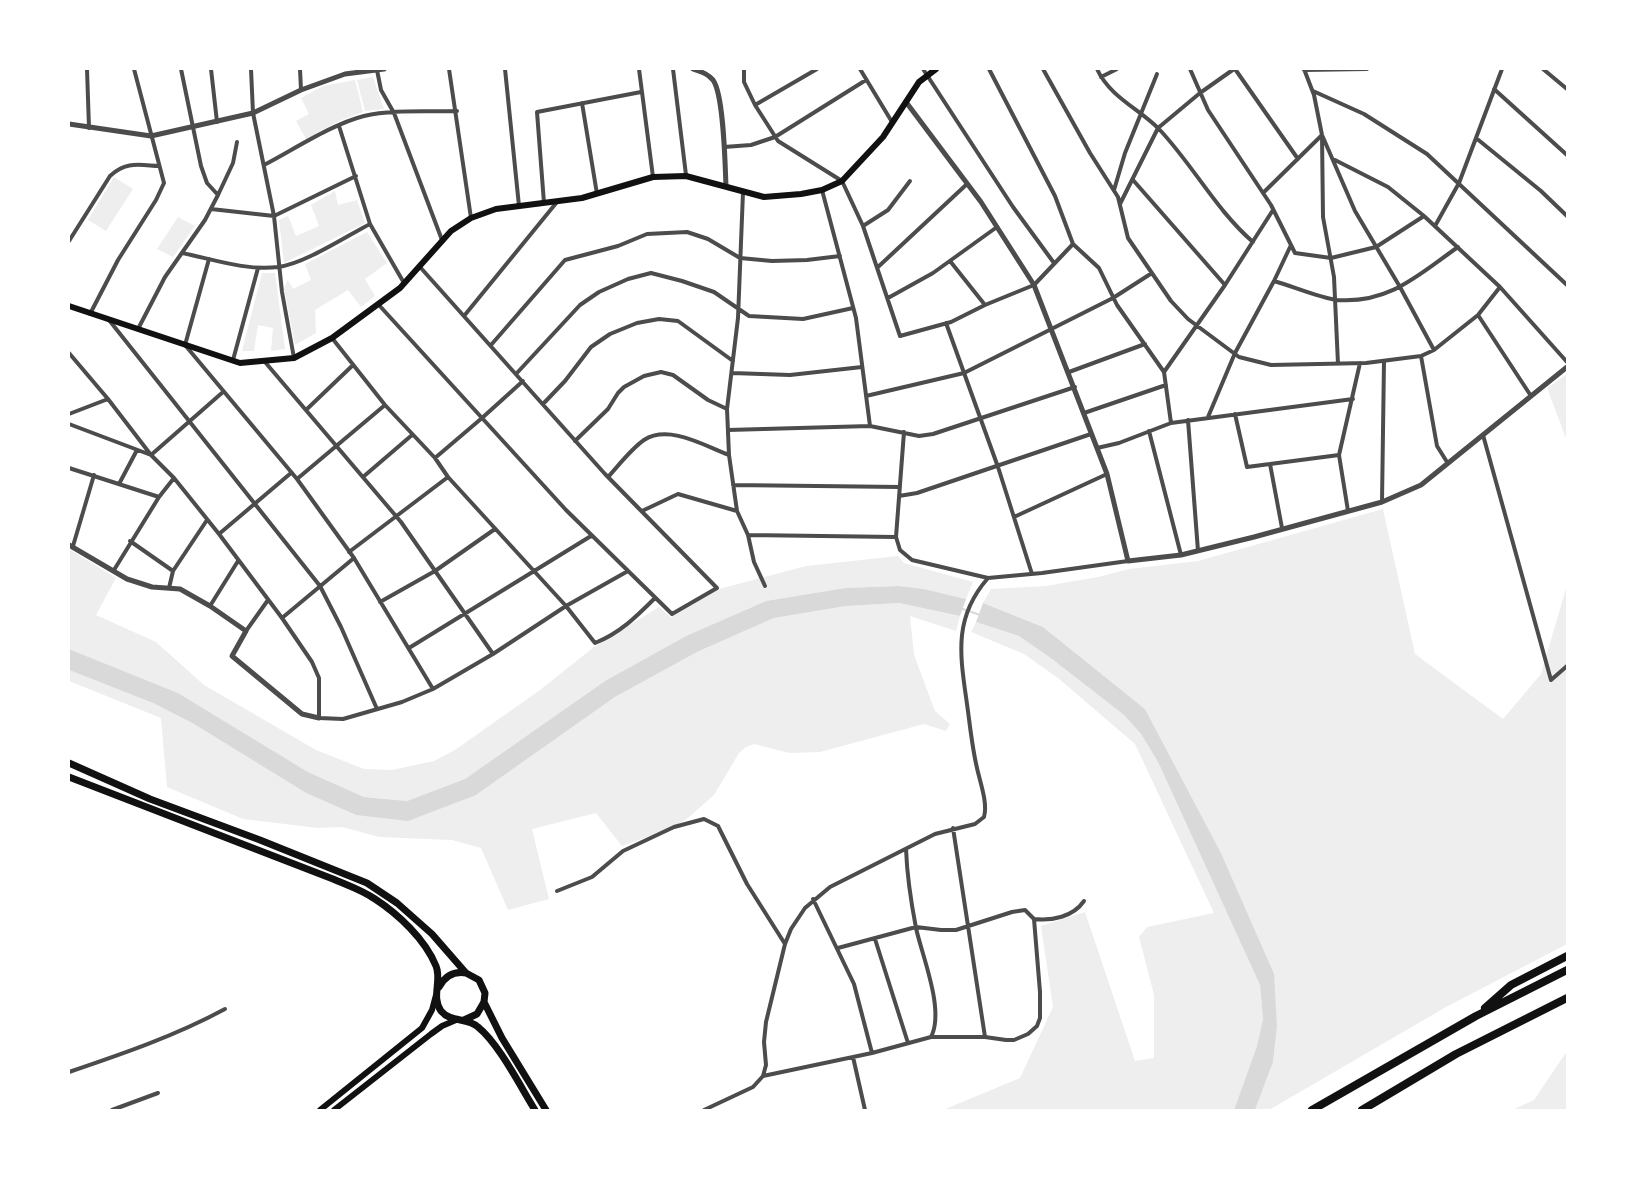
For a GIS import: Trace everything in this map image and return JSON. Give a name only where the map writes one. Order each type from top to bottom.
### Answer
[{"type":"highway","points":[[1476,1016],[1511,985],[1567,956]]},
{"type":"highway","points":[[1312,1110],[1476,1016],[1567,970]]},
{"type":"highway","points":[[1362,1110],[1456,1054],[1567,998]]},
{"type":"main road","points":[[69,306],[240,363],[294,358],[332,338],[404,283],[451,231],[471,218],[496,209],[597,195],[653,177],[686,176],[764,197],[822,190],[842,181],[883,137],[925,72],[936,69]]},
{"type":"main road","points":[[69,763],[150,799],[367,883],[397,903],[432,934],[466,973],[473,976],[483,986],[484,1002],[502,1038],[546,1110]]},
{"type":"main road","points":[[69,777],[333,879],[374,898],[401,919],[425,947],[436,966],[437,999],[442,1012],[456,1020],[471,1022],[485,1034],[535,1110]]},
{"type":"main road","points":[[320,1110],[422,1028],[432,1010],[439,985],[451,974],[466,973]]},
{"type":"main road","points":[[334,1110],[430,1034],[456,1020],[470,1019],[477,1014],[484,1002]]},
{"type":"street","points":[[87,69],[89,129]]},
{"type":"street","points":[[90,314],[118,260],[164,183],[134,69]]},
{"type":"street","points":[[181,69],[201,166],[207,183],[218,195]]},
{"type":"street","points":[[211,69],[217,122]]},
{"type":"street","points":[[251,69],[253,113],[274,216],[282,292],[294,358]]},
{"type":"street","points":[[300,69],[302,90]]},
{"type":"street","points":[[377,69],[381,90],[394,113],[442,240]]},
{"type":"street","points":[[69,124],[89,129],[151,136],[253,113],[302,90],[345,74],[384,69]]},
{"type":"street","points":[[449,69],[471,218]]},
{"type":"street","points":[[505,69],[519,206]]},
{"type":"street","points":[[639,69],[653,177]]},
{"type":"street","points":[[673,69],[686,176]]},
{"type":"street","points":[[693,69],[706,74],[714,82],[720,103],[726,186]]},
{"type":"street","points":[[744,69],[744,82],[755,105],[778,141],[842,181],[863,226],[900,336],[946,323],[1034,285],[1073,244]]},
{"type":"street","points":[[755,105],[817,69]]},
{"type":"street","points":[[860,69],[892,123]]},
{"type":"street","points":[[989,69],[1055,196],[1073,244],[1099,268],[1113,298],[1164,372],[1170,423]]},
{"type":"street","points":[[1043,69],[1090,153],[1114,190],[1128,238],[1171,301],[1188,319],[1239,357],[1271,365],[1360,363],[1421,356],[1434,350],[1478,315],[1500,287]]},
{"type":"street","points":[[1097,69],[1101,77],[1124,103],[1158,128],[1202,181],[1234,225],[1253,242]]},
{"type":"street","points":[[1101,77],[1117,69]]},
{"type":"street","points":[[1190,69],[1208,110],[1273,209],[1295,254],[1331,258],[1376,247],[1424,216]]},
{"type":"street","points":[[1224,69],[1227,74]]},
{"type":"street","points":[[1120,205],[1158,128],[1200,93],[1234,69],[1298,159]]},
{"type":"street","points":[[1338,364],[1331,258],[1323,217],[1322,135],[1313,91],[1304,69],[1366,69]]},
{"type":"street","points":[[1435,226],[1459,183],[1502,69]]},
{"type":"street","points":[[1543,69],[1567,89]]},
{"type":"street","points":[[925,72],[1014,207],[1054,263]]},
{"type":"street","points":[[1114,190],[1140,114],[1157,74]]},
{"type":"street","points":[[724,147],[751,145],[775,137],[866,80]]},
{"type":"street","points":[[1494,89],[1567,155]]},
{"type":"street","points":[[1313,91],[1364,114],[1427,154],[1567,285]]},
{"type":"street","points":[[544,203],[537,112],[641,92]]},
{"type":"street","points":[[906,102],[967,184],[1034,285],[1107,474],[1128,561]]},
{"type":"street","points":[[582,103],[597,195]]},
{"type":"street","points":[[264,165],[361,117],[394,113],[457,111]]},
{"type":"street","points":[[339,126],[370,224],[404,283]]},
{"type":"street","points":[[1263,193],[1322,135]]},
{"type":"street","points":[[1322,135],[1354,211],[1400,287],[1434,350]]},
{"type":"street","points":[[1476,138],[1541,191],[1567,216]]},
{"type":"street","points":[[137,330],[165,277],[211,209],[233,164],[237,142]]},
{"type":"street","points":[[1334,160],[1388,188],[1424,216],[1500,287],[1567,362]]},
{"type":"street","points":[[69,241],[110,176],[118,168],[126,165],[159,166]]},
{"type":"street","points":[[211,209],[274,216],[356,176]]},
{"type":"street","points":[[1132,180],[1225,285]]},
{"type":"street","points":[[863,226],[888,210],[910,181]]},
{"type":"street","points":[[877,267],[967,184]]},
{"type":"street","points":[[822,190],[853,308],[870,426]]},
{"type":"street","points":[[743,192],[738,308],[727,409],[729,455],[736,511],[748,535],[754,562],[765,586]]},
{"type":"street","points":[[464,316],[558,201]]},
{"type":"street","points":[[1164,372],[1225,285],[1273,209]]},
{"type":"street","points":[[182,253],[258,268],[280,267],[303,259],[370,224]]},
{"type":"street","points":[[888,298],[950,261],[997,227]]},
{"type":"street","points":[[490,345],[565,260],[618,246],[647,234],[687,232],[708,239],[740,258],[772,261],[840,256]]},
{"type":"street","points":[[1208,418],[1235,353],[1291,245]]},
{"type":"street","points":[[1274,281],[1335,300],[1374,297],[1400,287],[1458,247]]},
{"type":"street","points":[[209,259],[185,345],[297,479],[354,558],[433,689]]},
{"type":"street","points":[[950,261],[985,305]]},
{"type":"street","points":[[378,304],[591,536],[672,614],[717,588],[608,477],[420,266]]},
{"type":"street","points":[[233,360],[258,268]]},
{"type":"street","points":[[516,374],[580,305],[599,292],[628,279],[651,273],[714,292],[749,316],[804,318],[853,308]]},
{"type":"street","points":[[866,396],[964,373],[1053,330],[1113,298],[1152,273]]},
{"type":"street","points":[[1478,315],[1531,396]]},
{"type":"street","points":[[543,404],[565,381],[591,347],[610,334],[637,323],[659,319],[678,321],[734,361]]},
{"type":"street","points":[[109,320],[320,586],[341,627],[376,709]]},
{"type":"street","points":[[946,323],[998,467],[1032,574]]},
{"type":"street","points":[[332,338],[385,405],[566,606],[595,643],[631,623],[655,598]]},
{"type":"street","points":[[1069,372],[1145,344]]},
{"type":"street","points":[[69,353],[151,455],[174,478],[282,618],[312,662],[319,678],[319,718]]},
{"type":"street","points":[[1421,356],[1437,446],[1447,462]]},
{"type":"street","points":[[1382,502],[1384,361]]},
{"type":"street","points":[[265,362],[396,516],[493,654]]},
{"type":"street","points":[[1348,510],[1339,455],[1360,363]]},
{"type":"street","points":[[306,410],[353,365]]},
{"type":"street","points":[[732,373],[790,375],[862,367]]},
{"type":"street","points":[[904,432],[896,537],[900,550],[912,560],[988,578],[1032,574],[1181,555],[1382,502],[1421,485],[1567,367]]},
{"type":"street","points":[[575,441],[608,409],[624,387],[644,376],[661,372],[673,375],[708,400],[727,409]]},
{"type":"street","points":[[435,458],[522,381]]},
{"type":"street","points":[[1084,413],[1166,385]]},
{"type":"street","points":[[728,430],[870,426],[919,436],[933,434],[1075,387]]},
{"type":"street","points":[[151,455],[223,392]]},
{"type":"street","points":[[69,414],[108,399]]},
{"type":"street","points":[[1096,449],[1119,443],[1170,423],[1353,399]]},
{"type":"street","points":[[297,479],[385,405]]},
{"type":"street","points":[[1235,414],[1247,467],[1339,455]]},
{"type":"street","points":[[1188,420],[1198,551]]},
{"type":"street","points":[[69,424],[151,455]]},
{"type":"street","points":[[1149,431],[1181,555]]},
{"type":"street","points":[[899,496],[917,493],[998,467],[1091,434]]},
{"type":"street","points":[[1483,434],[1551,680],[1567,666]]},
{"type":"street","points":[[363,477],[412,435]]},
{"type":"street","points":[[608,477],[644,440],[655,435],[677,436],[729,455]]},
{"type":"street","points":[[119,484],[137,450]]},
{"type":"street","points":[[1270,464],[1282,528]]},
{"type":"street","points":[[69,468],[159,496]]},
{"type":"street","points":[[219,534],[291,473]]},
{"type":"street","points":[[1014,517],[1107,474]]},
{"type":"street","points":[[94,475],[71,546],[127,579],[152,587],[180,589],[246,631]]},
{"type":"street","points":[[349,552],[448,477]]},
{"type":"street","points":[[114,570],[159,496],[174,478]]},
{"type":"street","points":[[733,485],[900,487]]},
{"type":"street","points":[[642,511],[678,494],[736,511]]},
{"type":"street","points":[[169,588],[173,571],[207,520]]},
{"type":"street","points":[[380,602],[435,570],[495,529]]},
{"type":"street","points":[[748,535],[896,537]]},
{"type":"street","points":[[409,648],[591,536]]},
{"type":"street","points":[[130,542],[173,571]]},
{"type":"street","points":[[282,618],[354,558]]},
{"type":"street","points":[[210,606],[238,561]]},
{"type":"street","points":[[268,600],[232,656],[302,714],[319,718],[343,719],[402,702],[433,689],[493,654],[566,606],[628,571]]},
{"type":"street","points":[[704,1110],[753,1087],[763,1076],[766,1065],[764,1042],[766,1023],[785,944],[798,918],[813,899],[830,887],[935,834],[979,822],[985,814],[961,652],[963,624],[972,599],[988,578]]},
{"type":"street","points":[[557,891],[592,876],[623,851],[674,827],[704,819],[718,826],[747,884],[785,944]]},
{"type":"street","points":[[953,828],[985,1037]]},
{"type":"street","points":[[906,849],[916,927],[933,999],[935,1022],[931,1037]]},
{"type":"street","points":[[813,899],[838,948],[858,998],[872,1053]]},
{"type":"street","points":[[1034,919],[1055,918],[1068,914],[1084,901]]},
{"type":"street","points":[[763,1076],[872,1053],[931,1037],[985,1037],[1014,1040],[1028,1035],[1040,1018],[1034,919],[1025,910],[949,931],[916,927],[838,948]]},
{"type":"street","points":[[875,939],[908,1043]]},
{"type":"street","points":[[69,1072],[131,1051],[197,1024],[225,1009]]},
{"type":"street","points":[[852,1057],[865,1110]]},
{"type":"street","points":[[112,1110],[158,1093]]},
{"type":"shaded area","points":[[373,77],[384,109],[365,111],[357,80]]},
{"type":"shaded area","points":[[355,80],[363,112],[339,121],[306,139],[296,121],[309,114],[301,98],[323,86]]},
{"type":"shaded area","points":[[114,177],[133,189],[106,231],[88,220]]},
{"type":"shaded area","points":[[335,191],[338,205],[357,200],[365,223],[284,263],[279,220],[288,216],[296,236],[319,226],[311,205]]},
{"type":"shaded area","points":[[178,217],[195,226],[173,257],[157,249]]},
{"type":"shaded area","points":[[367,232],[387,263],[365,279],[375,296],[361,307],[348,290],[315,310],[316,333],[295,345],[284,288],[288,280],[293,289],[311,280],[305,264]]},
{"type":"shaded area","points":[[262,273],[275,273],[285,349],[271,351],[273,328],[258,325],[254,351],[242,351]]},
{"type":"shaded area","points":[[1567,374],[1567,441],[1547,388]]},
{"type":"shaded area","points":[[1383,509],[1415,654],[1503,719],[1541,674],[1567,585],[1567,944],[1446,1007],[1269,1110],[1255,1110],[1273,1062],[1277,1027],[1220,851],[1145,709],[1043,627],[983,603],[991,589],[1046,586],[1129,569],[1198,561]]},
{"type":"shaded area","points":[[69,549],[116,578],[96,615],[156,642],[204,685],[316,750],[364,769],[392,770],[434,761],[455,750],[540,690],[594,647],[659,607],[671,617],[719,589],[806,566],[898,556],[904,563],[973,582],[966,599],[924,589],[899,586],[845,588],[766,601],[686,636],[605,681],[465,779],[407,801],[364,797],[308,772],[178,693],[69,649]]},
{"type":"shaded area","points":[[899,586],[924,589],[966,599],[960,616],[899,603],[846,606],[774,618],[697,652],[615,697],[476,795],[408,821],[356,815],[306,793],[194,724],[153,703],[69,670],[69,649],[178,693],[308,772],[364,797],[407,801],[465,779],[605,681],[686,636],[766,601],[845,588]]},
{"type":"shaded area","points":[[899,603],[960,616],[956,631],[910,616],[914,655],[935,711],[950,724],[946,731],[924,724],[820,752],[789,753],[754,744],[739,753],[714,795],[689,817],[674,827],[622,846],[596,813],[532,829],[549,899],[508,910],[481,848],[452,840],[379,837],[342,827],[318,828],[243,819],[167,787],[161,718],[69,681],[69,670],[153,703],[194,724],[306,793],[356,815],[476,795],[615,697],[697,652],[774,618],[846,606]]},
{"type":"shaded area","points":[[983,603],[1043,627],[1145,709],[1220,851],[1274,974],[1277,1027],[1273,1062],[1255,1110],[1234,1110],[1257,1046],[1263,1019],[1260,985],[1158,762],[1141,734],[1124,715],[1052,659],[1019,636],[976,622]]},
{"type":"shaded area","points":[[976,622],[1019,636],[1052,659],[1124,715],[1141,734],[1158,762],[1260,985],[1263,1019],[1257,1046],[1234,1110],[943,1110],[1020,1078],[1053,1007],[1041,926],[1085,912],[1135,1061],[1154,1058],[1154,995],[1139,937],[1147,927],[1214,913],[1135,744],[1058,678],[1024,654],[971,632]]},
{"type":"shaded area","points":[[1567,1051],[1567,1110],[1512,1110],[1534,1100]]},
{"type":"waterway","points":[[960,608],[980,615]]}]
